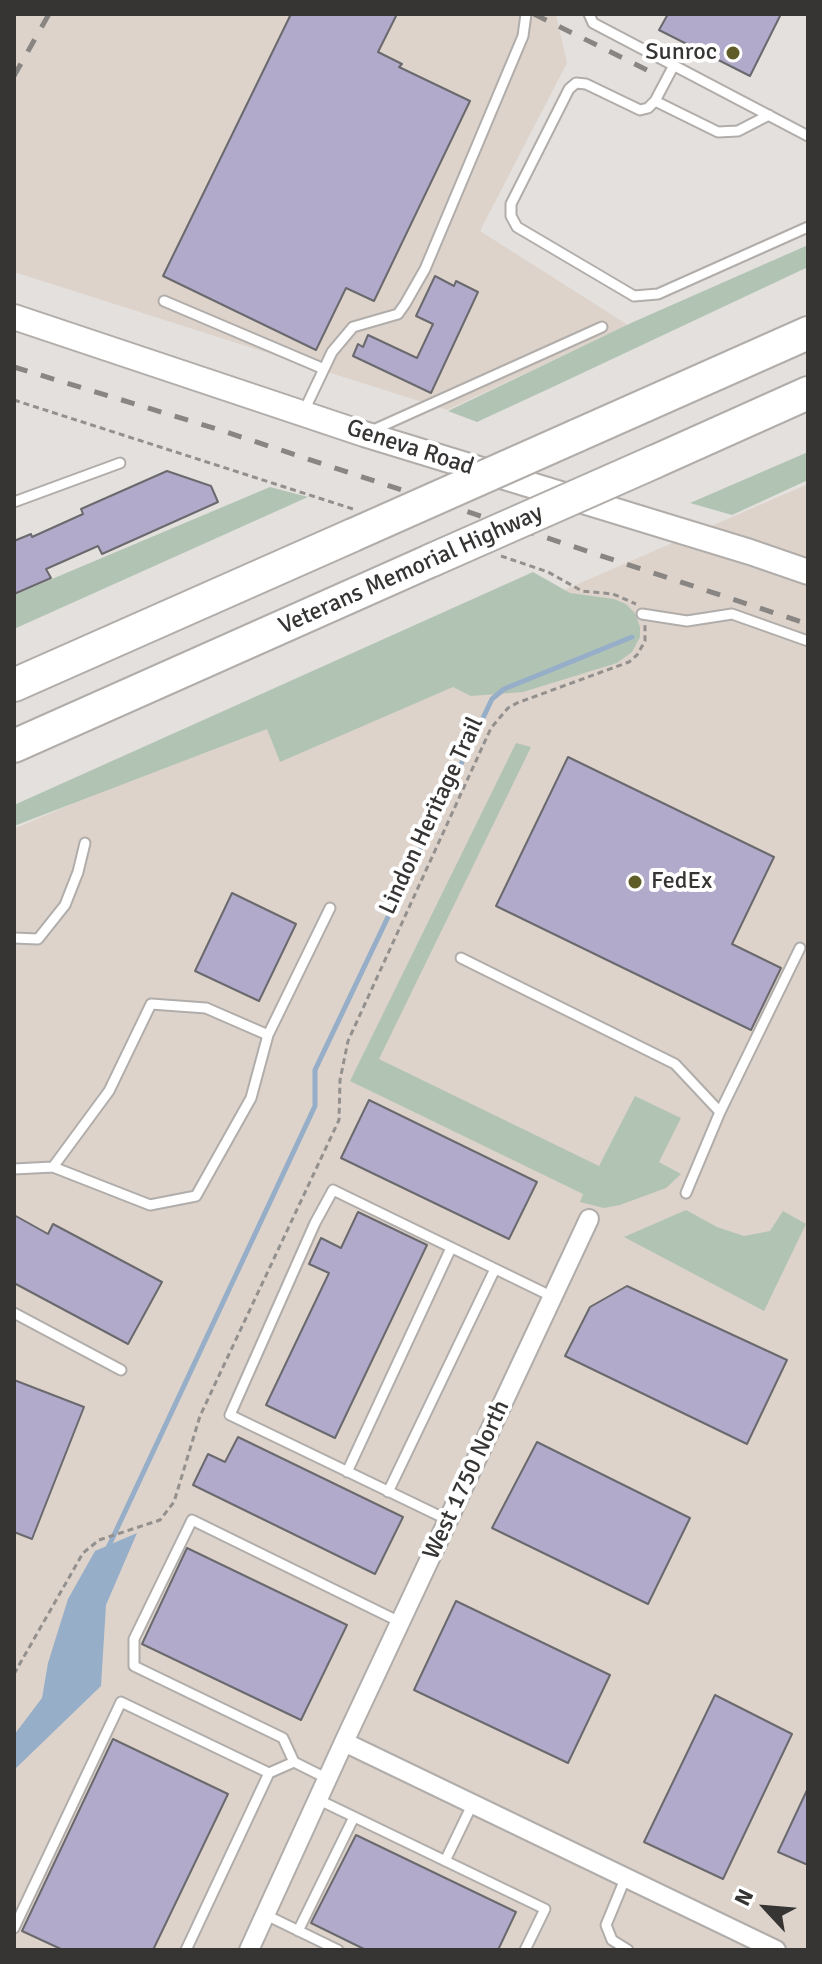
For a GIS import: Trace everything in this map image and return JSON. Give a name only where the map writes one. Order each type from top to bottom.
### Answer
[{"type":"highway","points":[[14,685],[354,522],[576,436],[808,333]]},
{"type":"highway","name":"Veterans Memorial Highway","points":[[14,746],[808,393]]},
{"type":"main road","name":"Geneva Road","points":[[14,317],[364,434],[808,572]]},
{"type":"street","name":"West 1750 North","points":[[249,1950],[589,1219]]},
{"type":"street","points":[[344,1742],[776,1950]]},
{"type":"lane","points":[[303,413],[332,352],[353,327],[398,314],[425,269],[523,36],[526,14]]},
{"type":"lane","points":[[589,14],[593,23],[808,136]]},
{"type":"lane","points":[[674,65],[655,101],[648,108],[640,110],[586,84],[576,83],[569,89],[511,204],[511,216],[517,227],[634,296],[658,294],[808,227]]},
{"type":"lane","points":[[655,101],[718,132],[738,131],[769,115]]},
{"type":"lane","points":[[164,301],[324,369]]},
{"type":"lane","points":[[364,434],[602,327]]},
{"type":"lane","points":[[14,502],[120,463]]},
{"type":"lane","points":[[642,614],[687,621],[732,614],[808,641]]},
{"type":"lane","points":[[14,938],[38,939],[65,905],[85,843]]},
{"type":"lane","points":[[14,1169],[53,1167],[150,1205],[196,1196],[251,1098],[268,1035],[330,908]]},
{"type":"lane","points":[[686,1193],[720,1112],[800,948]]},
{"type":"lane","points":[[461,958],[675,1064],[720,1112]]},
{"type":"lane","points":[[53,1167],[109,1091],[151,1004],[206,1008],[268,1035]]},
{"type":"lane","points":[[448,1520],[230,1415],[315,1223],[333,1190],[553,1297]]},
{"type":"lane","points":[[347,1472],[451,1248]]},
{"type":"lane","points":[[388,1492],[495,1269]]},
{"type":"lane","points":[[14,1313],[121,1370]]},
{"type":"lane","points":[[328,1779],[294,1762],[283,1738],[134,1666],[134,1639],[192,1520],[400,1622]]},
{"type":"lane","points":[[14,1928],[121,1702],[269,1773]]},
{"type":"lane","points":[[186,1950],[269,1773],[294,1762]]},
{"type":"lane","points":[[317,1799],[545,1909],[525,1950]]},
{"type":"lane","points":[[445,1861],[472,1805]]},
{"type":"lane","points":[[298,1931],[354,1817]]},
{"type":"lane","points":[[625,1879],[606,1925],[612,1940],[628,1950]]},
{"type":"lane","points":[[266,1915],[338,1950]]},
{"type":"path","points":[[14,400],[354,522]]},
{"type":"path","points":[[489,553],[548,572],[582,591],[613,594],[638,605],[642,614]]},
{"type":"path","name":"Lindon Heritage Trail","points":[[14,1674],[83,1553],[106,1538],[153,1524],[165,1516],[174,1502],[200,1416],[339,1120],[340,1080],[348,1041],[491,728],[508,708],[517,703],[629,662],[645,641],[642,614]]},
{"type":"shaded area","points":[[14,14],[556,14],[567,63],[480,231],[628,325],[447,410],[14,272]]},
{"type":"shaded area","points":[[808,484],[808,1950],[14,1950],[14,829]]},
{"type":"green space","points":[[808,245],[808,267],[477,422],[448,411],[631,323]]},
{"type":"green space","points":[[808,452],[808,480],[732,515],[690,503]]},
{"type":"green space","points":[[270,487],[308,497],[14,629],[14,595]]},
{"type":"green space","points":[[533,572],[570,593],[614,599],[626,604],[635,613],[640,627],[640,637],[632,652],[617,663],[523,692],[471,696],[453,687],[280,762],[267,729],[14,826],[14,805]]},
{"type":"green space","points":[[516,743],[531,747],[379,1059],[599,1166],[635,1096],[681,1118],[659,1162],[681,1174],[666,1188],[620,1205],[604,1208],[580,1202],[583,1194],[350,1081]]},
{"type":"green space","points":[[686,1210],[717,1227],[744,1236],[770,1231],[783,1211],[806,1224],[764,1311],[624,1237]]},
{"type":"water","points":[[137,1533],[106,1605],[101,1686],[14,1770],[14,1735],[42,1698],[48,1663],[68,1599],[95,1551]]},
{"type":"building","points":[[291,14],[397,14],[378,52],[402,64],[399,67],[470,101],[374,301],[346,288],[316,350],[163,276]]},
{"type":"building","name":"Sunroc","points":[[668,14],[781,14],[750,76],[659,30]]},
{"type":"building","points":[[435,276],[454,286],[456,281],[478,292],[431,393],[353,356],[358,344],[363,347],[368,335],[417,358],[433,324],[416,316]]},
{"type":"building","points":[[167,471],[211,486],[218,502],[102,554],[98,546],[46,569],[51,578],[14,594],[14,541],[31,534],[32,537],[83,514],[81,509]]},
{"type":"building","name":"FedEx","points":[[568,757],[774,857],[732,944],[781,968],[751,1030],[496,906]]},
{"type":"building","points":[[232,893],[296,924],[259,1001],[195,971]]},
{"type":"building","points":[[369,1100],[537,1182],[509,1239],[341,1158]]},
{"type":"building","points":[[358,1212],[427,1245],[335,1438],[266,1405],[329,1273],[309,1264],[321,1238],[341,1248]]},
{"type":"building","points":[[14,1215],[48,1234],[53,1224],[162,1282],[128,1344],[14,1283]]},
{"type":"building","points":[[627,1286],[787,1360],[747,1444],[565,1356],[590,1307]]},
{"type":"building","points":[[14,1380],[84,1407],[32,1539],[14,1532]]},
{"type":"building","points":[[238,1437],[403,1517],[375,1574],[193,1485],[208,1454],[225,1462]]},
{"type":"building","points":[[537,1442],[690,1518],[648,1604],[492,1528]]},
{"type":"building","points":[[187,1548],[347,1625],[301,1720],[142,1644]]},
{"type":"building","points":[[456,1601],[610,1675],[568,1763],[414,1690]]},
{"type":"building","points":[[715,1695],[792,1734],[723,1879],[644,1842]]},
{"type":"building","points":[[113,1739],[228,1794],[153,1950],[63,1950],[22,1931]]},
{"type":"building","points":[[808,1788],[808,1865],[778,1852]]},
{"type":"building","points":[[356,1835],[516,1912],[498,1950],[366,1950],[311,1923]]},
{"type":"waterway","points":[[107,1550],[315,1106],[315,1070],[492,699],[504,689],[632,637]]},
{"type":"railway","points":[[14,76],[49,14]]},
{"type":"railway","points":[[534,14],[651,72]]},
{"type":"railway","points":[[14,367],[220,430],[808,624]]},
{"type":"place","name":"Sunroc","points":[[733,53]]},
{"type":"place","name":"FedEx","points":[[635,882]]}]
